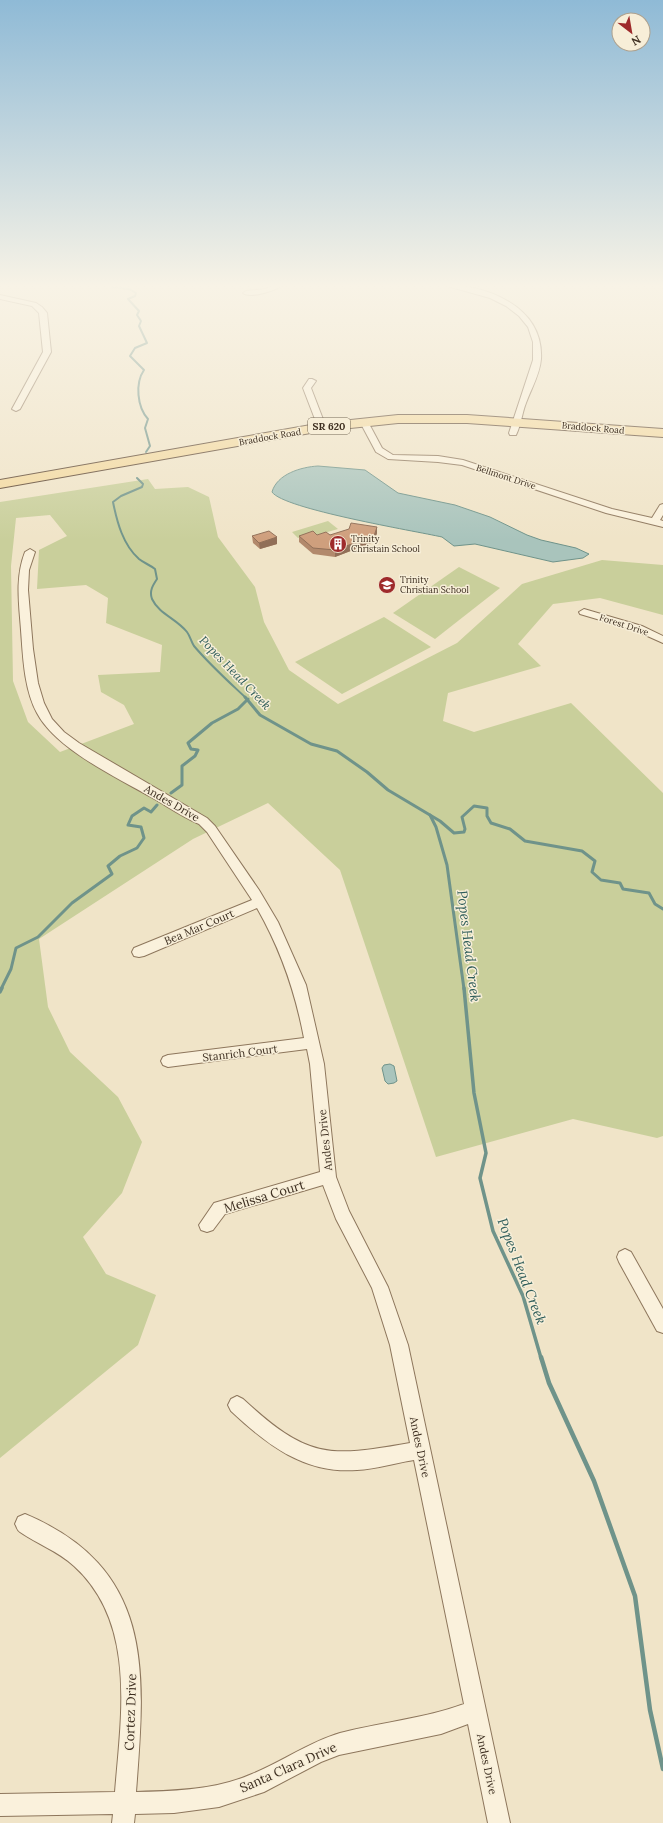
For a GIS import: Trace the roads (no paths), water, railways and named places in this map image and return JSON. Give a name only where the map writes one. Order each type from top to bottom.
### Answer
[{"type":"main road","name":"Braddock Road","points":[[0,484],[322,427],[429,429],[515,427],[663,433]]},
{"type":"main road","name":"Braddock Road","points":[[0,494],[250,450],[367,427]]},
{"type":"main road","name":"Braddock Road","points":[[515,427],[663,443]]},
{"type":"street","points":[[16,409],[39,369]]},
{"type":"street","points":[[515,427],[535,369]]},
{"type":"street","points":[[312,381],[307,388],[322,427]]},
{"type":"street","name":"Bellmont Drive","points":[[367,427],[379,450],[391,457],[438,459],[463,463],[609,511],[658,523]]},
{"type":"street","points":[[658,523],[663,507]]},
{"type":"street","name":"Andes Drive","points":[[30,552],[22,573],[27,632],[37,702],[48,722],[66,740],[203,821],[211,829],[259,902],[279,937],[298,985],[317,1064],[328,1177],[342,1214],[369,1264],[389,1311],[421,1450],[499,1823]]},
{"type":"street","name":"Forest Drive","points":[[584,612],[638,628],[663,640]]},
{"type":"street","name":"Bea Mar Court","points":[[139,952],[259,902]]},
{"type":"street","name":"Stanrich Court","points":[[168,1061],[312,1043]]},
{"type":"street","name":"Melissa Court","points":[[207,1225],[220,1208],[328,1177]]},
{"type":"street","points":[[625,1256],[663,1325]]},
{"type":"street","points":[[237,1404],[256,1423],[280,1442],[309,1456],[332,1461],[349,1461],[421,1450]]},
{"type":"street","name":"Cortez Drive","points":[[25,1524],[70,1551],[82,1561],[103,1586],[120,1619],[129,1652],[133,1688],[124,1813]]},
{"type":"street","name":"Santa Clara Drive","points":[[0,1806],[124,1813],[174,1802],[219,1796],[256,1784],[314,1754],[339,1744],[441,1723],[476,1710]]},
{"type":"water","points":[[318,466],[365,470],[398,493],[455,505],[490,517],[527,535],[541,540],[576,548],[589,554],[583,558],[553,562],[475,544],[454,546],[442,537],[379,525],[324,512],[281,499],[272,492],[279,480],[284,476],[297,470]]},
{"type":"water","points":[[390,1064],[394,1066],[397,1081],[388,1084],[385,1081],[382,1068],[384,1065]]},
{"type":"waterway","name":"Popes Head Creek","points":[[143,369],[139,381],[138,395],[141,408],[148,419],[145,428],[150,446],[146,452]]},
{"type":"waterway","name":"Popes Head Creek","points":[[137,478],[143,484],[142,487],[121,496],[113,502],[116,517],[129,547],[139,559],[155,569],[157,579],[151,591],[152,599],[159,609],[183,627],[200,653],[245,697]]},
{"type":"waterway","points":[[171,793],[182,785],[182,766],[195,756],[198,750],[191,749],[188,743],[212,723],[238,709],[247,700]]},
{"type":"waterway","name":"Popes Head Creek","points":[[247,700],[260,715],[311,744],[337,751],[367,772],[388,790],[430,815]]},
{"type":"waterway","points":[[1,989],[11,969],[16,948],[38,937],[72,903],[112,874],[108,866],[120,856],[137,848],[144,838],[141,827],[128,825],[132,816],[144,808],[151,812],[157,805]]},
{"type":"waterway","name":"Popes Head Creek","points":[[430,815],[440,821],[454,833],[464,832],[465,829],[462,817],[474,806],[487,808],[487,816],[491,823],[510,829],[525,841],[582,851],[595,861],[592,872],[601,880],[620,883],[623,889],[649,893],[655,904],[663,909]]},
{"type":"waterway","name":"Popes Head Creek","points":[[430,815],[436,827],[447,865],[464,989]]},
{"type":"waterway","points":[[0,992],[2,988]]},
{"type":"waterway","name":"Popes Head Creek","points":[[464,988],[474,1093],[486,1153],[480,1178],[493,1231],[523,1296],[541,1358]]},
{"type":"waterway","name":"Popes Head Creek","points":[[541,1357],[549,1383],[594,1481],[635,1596],[650,1710],[663,1769]]},
{"type":"place","name":"Trinity Christain School","points":[[338,544]]},
{"type":"place","name":"Trinity Christian School","points":[[387,585]]}]
